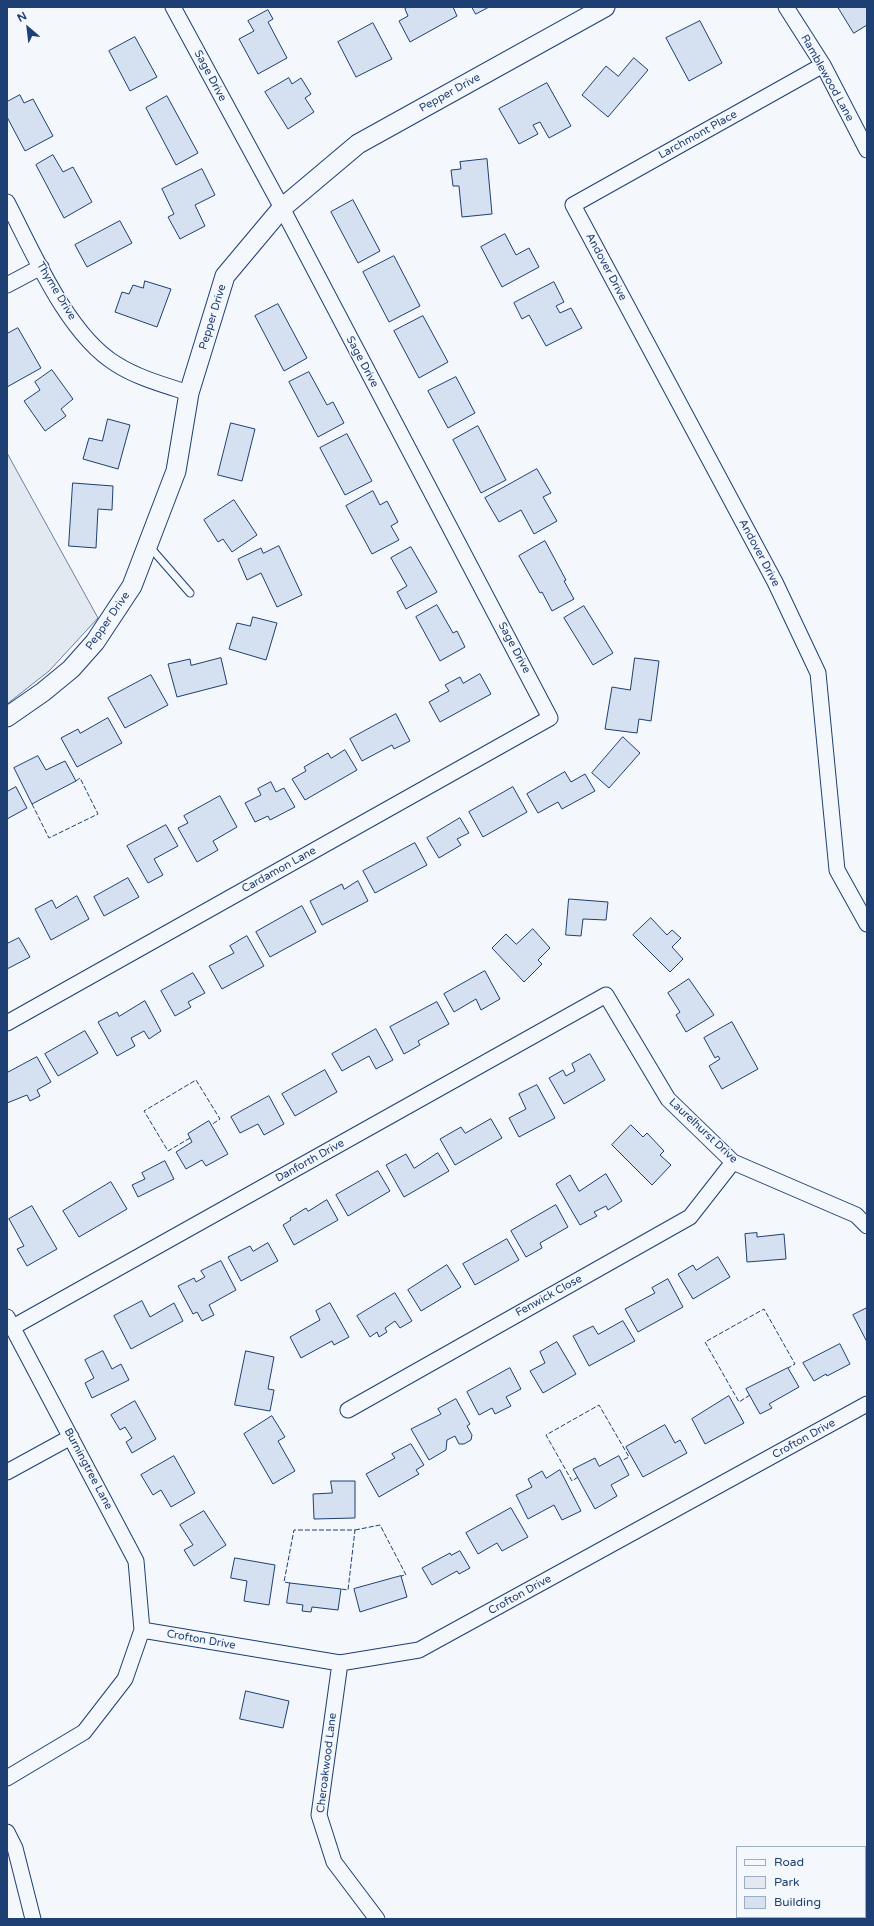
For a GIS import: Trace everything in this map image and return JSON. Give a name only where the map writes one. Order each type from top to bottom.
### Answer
[{"type":"street","name":"Sage Drive","points":[[173,7],[282,208],[550,718]]},
{"type":"street","name":"Pepper Drive","points":[[7,717],[43,692],[70,669],[95,642],[132,586],[176,471],[189,393],[225,276],[282,208],[358,144],[605,7]]},
{"type":"street","name":"Ramblewood Lane","points":[[786,7],[823,66],[867,150]]},
{"type":"street","name":"Larchmont Place","points":[[572,205],[823,66]]},
{"type":"street","name":"Thyme Drive","points":[[7,202],[66,311],[99,350],[116,364],[140,376],[189,393]]},
{"type":"street","name":"Andover Drive","points":[[572,205],[775,582],[818,673],[837,870],[867,924]]},
{"type":"street","points":[[7,285],[41,266]]},
{"type":"street","name":"Cardamon Lane","points":[[7,1023],[550,718]]},
{"type":"street","name":"Laurelhurst Drive","points":[[606,995],[668,1099],[733,1162],[856,1215],[867,1226]]},
{"type":"street","name":"Danforth Drive","points":[[10,1322],[606,995]]},
{"type":"street","name":"Fenwick Close","points":[[348,1410],[690,1217],[733,1162]]},
{"type":"street","name":"Burningtree Lane","points":[[10,1322],[136,1561],[142,1630]]},
{"type":"street","name":"Crofton Drive","points":[[142,1630],[340,1663],[419,1650],[867,1404]]},
{"type":"street","points":[[7,1472],[71,1437]]},
{"type":"street","points":[[7,1778],[84,1732],[125,1679],[142,1630]]},
{"type":"street","name":"Cheroakwood Lane","points":[[340,1663],[319,1815],[334,1862],[376,1919]]},
{"type":"street","points":[[7,1832],[15,1848],[32,1919]]},
{"type":"lane","points":[[148,545],[190,593]]},
{"type":"green space","points":[[7,453],[98,618],[49,671],[7,704]]},
{"type":"building","points":[[408,7],[453,7],[457,16],[410,42],[399,21],[408,16],[405,9]]},
{"type":"building","points":[[472,7],[489,7],[476,14]]},
{"type":"building","points":[[838,7],[867,7],[867,25],[854,33]]},
{"type":"building","points":[[268,10],[273,19],[268,22],[287,58],[258,74],[239,39],[254,31],[248,21]]},
{"type":"building","points":[[700,21],[722,63],[689,81],[666,38]]},
{"type":"building","points":[[373,23],[392,59],[356,77],[338,42]]},
{"type":"building","points":[[135,37],[157,77],[130,91],[109,51]]},
{"type":"building","points":[[634,58],[648,70],[608,117],[582,95],[606,66],[618,76]]},
{"type":"building","points":[[289,78],[292,84],[301,78],[311,94],[305,98],[314,112],[288,129],[265,92]]},
{"type":"building","points":[[547,83],[571,126],[549,138],[540,122],[533,125],[538,134],[519,144],[499,109]]},
{"type":"building","points":[[20,95],[24,103],[33,99],[53,136],[25,151],[7,117],[7,102]]},
{"type":"building","points":[[167,96],[198,153],[176,165],[146,108]]},
{"type":"building","points":[[53,155],[63,172],[73,167],[92,202],[64,218],[36,165]]},
{"type":"building","points":[[487,159],[492,214],[462,217],[459,186],[453,186],[451,170],[461,169],[460,162]]},
{"type":"building","points":[[202,169],[215,195],[195,205],[205,226],[180,239],[168,217],[174,214],[162,189]]},
{"type":"building","points":[[353,200],[380,251],[358,263],[331,212]]},
{"type":"building","points":[[120,221],[132,243],[87,267],[75,245]]},
{"type":"building","points":[[505,234],[516,255],[529,248],[539,267],[502,287],[481,247]]},
{"type":"building","points":[[394,256],[420,306],[389,322],[363,272]]},
{"type":"building","points":[[145,281],[171,289],[157,327],[115,312],[122,292],[129,294],[133,285],[143,288]]},
{"type":"building","points":[[554,282],[564,302],[556,306],[560,313],[571,308],[582,328],[546,346],[529,315],[522,319],[514,303]]},
{"type":"building","points":[[278,304],[307,358],[284,371],[255,316]]},
{"type":"building","points":[[423,316],[448,362],[419,378],[394,331]]},
{"type":"building","points":[[18,328],[41,368],[7,387],[7,334]]},
{"type":"building","points":[[52,370],[73,399],[61,409],[66,416],[45,431],[24,401],[40,390],[35,382]]},
{"type":"building","points":[[309,372],[327,405],[333,402],[344,423],[318,437],[289,382]]},
{"type":"building","points":[[456,377],[475,413],[448,428],[428,391]]},
{"type":"building","points":[[108,419],[130,425],[118,469],[83,459],[89,438],[102,441]]},
{"type":"building","points":[[231,423],[255,429],[242,481],[218,475]]},
{"type":"building","points":[[478,426],[506,480],[481,493],[453,440]]},
{"type":"building","points":[[347,434],[372,481],[345,495],[320,448]]},
{"type":"building","points":[[537,469],[551,493],[543,497],[557,521],[534,534],[521,510],[499,522],[485,498]]},
{"type":"building","points":[[73,483],[113,486],[112,510],[98,509],[96,548],[69,546]]},
{"type":"building","points":[[373,491],[380,505],[387,501],[398,522],[391,526],[399,540],[372,554],[346,506]]},
{"type":"building","points":[[234,500],[257,535],[232,552],[223,539],[218,542],[204,520]]},
{"type":"building","points":[[545,541],[566,580],[564,581],[574,599],[552,611],[542,592],[540,593],[519,556]]},
{"type":"building","points":[[279,546],[302,595],[277,607],[261,573],[247,580],[238,559],[261,548],[263,553]]},
{"type":"building","points":[[411,547],[437,592],[406,609],[397,592],[407,586],[391,558]]},
{"type":"building","points":[[437,605],[453,633],[457,631],[465,647],[440,661],[416,617]]},
{"type":"building","points":[[584,606],[613,653],[593,665],[564,618]]},
{"type":"building","points":[[253,617],[277,623],[266,660],[229,649],[237,623],[250,626]]},
{"type":"building","points":[[221,658],[227,684],[177,697],[168,664],[190,659],[191,665]]},
{"type":"building","points":[[635,658],[659,661],[651,721],[639,719],[637,733],[605,729],[612,687],[630,690]]},
{"type":"building","points":[[480,674],[491,694],[440,722],[429,702],[449,691],[445,685],[460,677],[463,683]]},
{"type":"building","points":[[151,675],[168,705],[125,728],[108,698]]},
{"type":"building","points":[[396,714],[410,741],[394,749],[392,745],[362,761],[350,739]]},
{"type":"building","points":[[108,718],[122,743],[77,767],[61,738],[78,729],[80,733]]},
{"type":"building","points":[[623,737],[640,753],[609,788],[592,773]]},
{"type":"building","points":[[345,750],[357,770],[305,800],[292,779],[306,771],[304,767],[328,753],[331,758]]},
{"type":"building","points":[[38,756],[46,770],[65,761],[76,781],[32,804],[14,768]]},
{"type":"building","points":[[565,772],[571,782],[585,774],[595,791],[562,809],[558,802],[538,813],[527,794]]},
{"type":"building","points":[[271,782],[276,792],[284,788],[295,807],[270,820],[268,816],[255,822],[245,803],[261,795],[258,789]]},
{"type":"building","points":[[16,787],[27,808],[7,819],[7,792]]},
{"type":"building","points":[[513,787],[527,812],[483,837],[469,812]]},
{"type":"building","points":[[220,796],[237,827],[213,841],[218,850],[197,862],[178,828],[188,823],[184,816]]},
{"type":"building","points":[[460,818],[469,833],[457,839],[461,845],[439,858],[427,838]]},
{"type":"building","points":[[166,825],[178,846],[154,859],[163,875],[148,883],[127,846]]},
{"type":"building","points":[[415,843],[427,865],[375,893],[363,871]]},
{"type":"building","points":[[128,878],[139,897],[104,916],[94,897]]},
{"type":"building","points":[[358,881],[368,901],[322,925],[310,901],[342,884],[344,889]]},
{"type":"building","points":[[77,896],[89,919],[51,940],[35,909],[52,900],[56,908]]},
{"type":"building","points":[[569,899],[608,902],[606,920],[583,919],[581,936],[566,935]]},
{"type":"building","points":[[302,906],[316,932],[270,957],[256,932]]},
{"type":"building","points":[[651,918],[667,935],[672,930],[681,938],[672,947],[683,959],[670,972],[633,935]]},
{"type":"building","points":[[533,929],[550,948],[538,960],[542,964],[524,982],[492,948],[506,934],[516,944]]},
{"type":"building","points":[[247,936],[264,966],[222,989],[209,966],[234,953],[230,946]]},
{"type":"building","points":[[19,938],[30,957],[7,969],[7,944]]},
{"type":"building","points":[[485,971],[500,999],[481,1010],[476,999],[454,1012],[444,994]]},
{"type":"building","points":[[193,973],[205,993],[188,1002],[191,1007],[175,1016],[161,991]]},
{"type":"building","points":[[689,979],[714,1015],[686,1032],[676,1015],[680,1012],[668,993]]},
{"type":"building","points":[[145,1001],[161,1031],[149,1039],[144,1031],[131,1038],[135,1046],[117,1056],[98,1022],[117,1012],[119,1016]]},
{"type":"building","points":[[437,1002],[449,1024],[418,1041],[420,1045],[404,1054],[390,1027]]},
{"type":"building","points":[[732,1022],[758,1069],[722,1089],[709,1066],[720,1059],[718,1056],[715,1058],[704,1038]]},
{"type":"building","points":[[376,1029],[393,1060],[376,1069],[369,1056],[342,1071],[332,1054]]},
{"type":"building","points":[[85,1031],[98,1053],[58,1076],[45,1054]]},
{"type":"building","points":[[590,1054],[605,1080],[564,1104],[549,1078],[563,1070],[566,1076],[575,1071],[572,1064]]},
{"type":"building","points":[[37,1057],[51,1082],[37,1090],[40,1096],[30,1101],[27,1095],[7,1103],[7,1073]]},
{"type":"building","points":[[325,1070],[337,1092],[295,1116],[282,1094]]},
{"type":"building","points":[[537,1085],[555,1118],[519,1137],[509,1118],[526,1109],[519,1094]]},
{"type":"building","points":[[269,1096],[284,1124],[264,1135],[258,1124],[240,1133],[231,1117]]},
{"type":"building","points":[[491,1119],[502,1138],[455,1165],[440,1139],[461,1127],[465,1133]]},
{"type":"building","points":[[209,1121],[228,1154],[206,1166],[202,1160],[186,1169],[176,1152],[192,1142],[188,1134]]},
{"type":"building","points":[[631,1125],[643,1137],[647,1133],[664,1151],[660,1155],[671,1165],[652,1185],[612,1145]]},
{"type":"building","points":[[438,1153],[449,1171],[404,1197],[386,1165],[406,1154],[414,1168]]},
{"type":"building","points":[[165,1161],[174,1179],[138,1197],[132,1185],[145,1179],[142,1173]]},
{"type":"building","points":[[378,1171],[390,1191],[348,1216],[336,1195]]},
{"type":"building","points":[[606,1174],[622,1201],[608,1210],[606,1206],[594,1212],[597,1216],[580,1225],[556,1184],[570,1175],[579,1191]]},
{"type":"building","points":[[111,1182],[127,1209],[79,1237],[63,1211]]},
{"type":"building","points":[[327,1200],[338,1220],[294,1245],[283,1225],[291,1220],[290,1218],[306,1208],[308,1211]]},
{"type":"building","points":[[556,1205],[568,1227],[540,1243],[542,1248],[526,1257],[511,1231]]},
{"type":"building","points":[[32,1206],[57,1249],[27,1266],[17,1249],[24,1246],[9,1219]]},
{"type":"building","points":[[757,1233],[757,1237],[784,1234],[786,1259],[747,1262],[745,1234]]},
{"type":"building","points":[[507,1239],[519,1260],[475,1285],[463,1264]]},
{"type":"building","points":[[268,1243],[278,1261],[241,1281],[228,1257],[250,1246],[253,1251]]},
{"type":"building","points":[[718,1257],[730,1277],[693,1299],[678,1274],[693,1265],[696,1270]]},
{"type":"building","points":[[221,1261],[236,1290],[209,1305],[214,1315],[202,1321],[197,1312],[193,1314],[178,1286],[194,1278],[196,1282],[205,1277],[201,1271]]},
{"type":"building","points":[[447,1265],[461,1287],[421,1311],[408,1290]]},
{"type":"building","points":[[668,1279],[683,1307],[638,1332],[625,1309],[655,1293],[652,1288]]},
{"type":"building","points":[[395,1293],[412,1321],[400,1328],[395,1321],[385,1328],[387,1332],[379,1337],[377,1332],[370,1337],[357,1316]]},
{"type":"building","points":[[142,1301],[150,1317],[174,1303],[183,1321],[131,1349],[114,1316]]},
{"type":"building","points":[[330,1303],[349,1337],[334,1345],[332,1341],[301,1358],[290,1337],[320,1320],[316,1311]]},
{"type":"building","points":[[867,1308],[867,1342],[853,1315]]},
{"type":"building","points":[[623,1321],[635,1341],[589,1366],[573,1336],[593,1326],[598,1334]]},
{"type":"building","points":[[557,1342],[576,1374],[543,1393],[530,1371],[545,1363],[540,1352]]},
{"type":"building","points":[[840,1344],[850,1364],[827,1376],[826,1374],[814,1381],[803,1363]]},
{"type":"building","points":[[103,1351],[112,1369],[121,1364],[129,1380],[92,1398],[85,1383],[94,1378],[85,1360]]},
{"type":"building","points":[[246,1351],[274,1357],[268,1389],[274,1390],[270,1411],[235,1405]]},
{"type":"building","points":[[510,1368],[521,1389],[506,1397],[511,1406],[495,1414],[492,1408],[479,1415],[467,1392]]},
{"type":"building","points":[[788,1368],[799,1387],[769,1404],[772,1408],[760,1414],[746,1389]]},
{"type":"building","points":[[729,1396],[744,1423],[705,1444],[692,1419]]},
{"type":"building","points":[[456,1399],[470,1424],[467,1426],[472,1435],[471,1440],[464,1444],[459,1444],[455,1436],[447,1440],[446,1450],[429,1460],[411,1429],[441,1414],[438,1409]]},
{"type":"building","points":[[135,1401],[156,1439],[132,1453],[126,1442],[132,1438],[125,1427],[120,1430],[111,1415]]},
{"type":"building","points":[[272,1416],[285,1437],[278,1441],[295,1471],[273,1484],[244,1434]]},
{"type":"building","points":[[665,1425],[675,1443],[680,1440],[687,1453],[643,1477],[626,1447]]},
{"type":"building","points":[[411,1444],[424,1465],[416,1470],[419,1474],[379,1497],[366,1474],[395,1458],[392,1454]]},
{"type":"building","points":[[174,1456],[195,1493],[171,1507],[161,1490],[153,1495],[141,1475]]},
{"type":"building","points":[[619,1456],[629,1475],[611,1485],[617,1496],[595,1509],[573,1469],[595,1458],[599,1466]]},
{"type":"building","points":[[560,1470],[581,1511],[562,1520],[554,1505],[528,1519],[516,1495],[532,1487],[528,1479],[542,1471],[546,1478]]},
{"type":"building","points":[[331,1481],[355,1481],[355,1518],[314,1519],[313,1494],[332,1493]]},
{"type":"building","points":[[511,1508],[528,1537],[502,1551],[497,1543],[478,1554],[466,1533]]},
{"type":"building","points":[[204,1511],[226,1545],[194,1566],[184,1550],[193,1545],[180,1525]]},
{"type":"building","points":[[460,1551],[470,1568],[459,1574],[457,1571],[432,1585],[422,1568],[450,1553],[451,1555]]},
{"type":"building","points":[[235,1558],[275,1565],[269,1605],[244,1601],[247,1581],[231,1578]]},
{"type":"building","points":[[401,1576],[407,1597],[360,1612],[354,1589]]},
{"type":"building","points":[[290,1583],[341,1589],[338,1610],[312,1607],[311,1612],[302,1611],[303,1605],[287,1603]]},
{"type":"building","points":[[246,1691],[289,1701],[283,1728],[240,1719]]},
{"type":"fence","points":[[32,804],[49,838],[98,814],[80,778],[76,781]]},
{"type":"fence","points":[[190,1138],[168,1151],[144,1111],[196,1080],[220,1119],[211,1125]]},
{"type":"fence","points":[[750,1395],[739,1402],[705,1342],[764,1309],[795,1364],[788,1368]]},
{"type":"fence","points":[[578,1477],[572,1481],[546,1435],[599,1405],[629,1457],[621,1461]]},
{"type":"fence","points":[[355,1530],[380,1525],[406,1575],[401,1576]]},
{"type":"fence","points":[[290,1583],[284,1582],[294,1530],[355,1530],[348,1590],[341,1589]]}]
